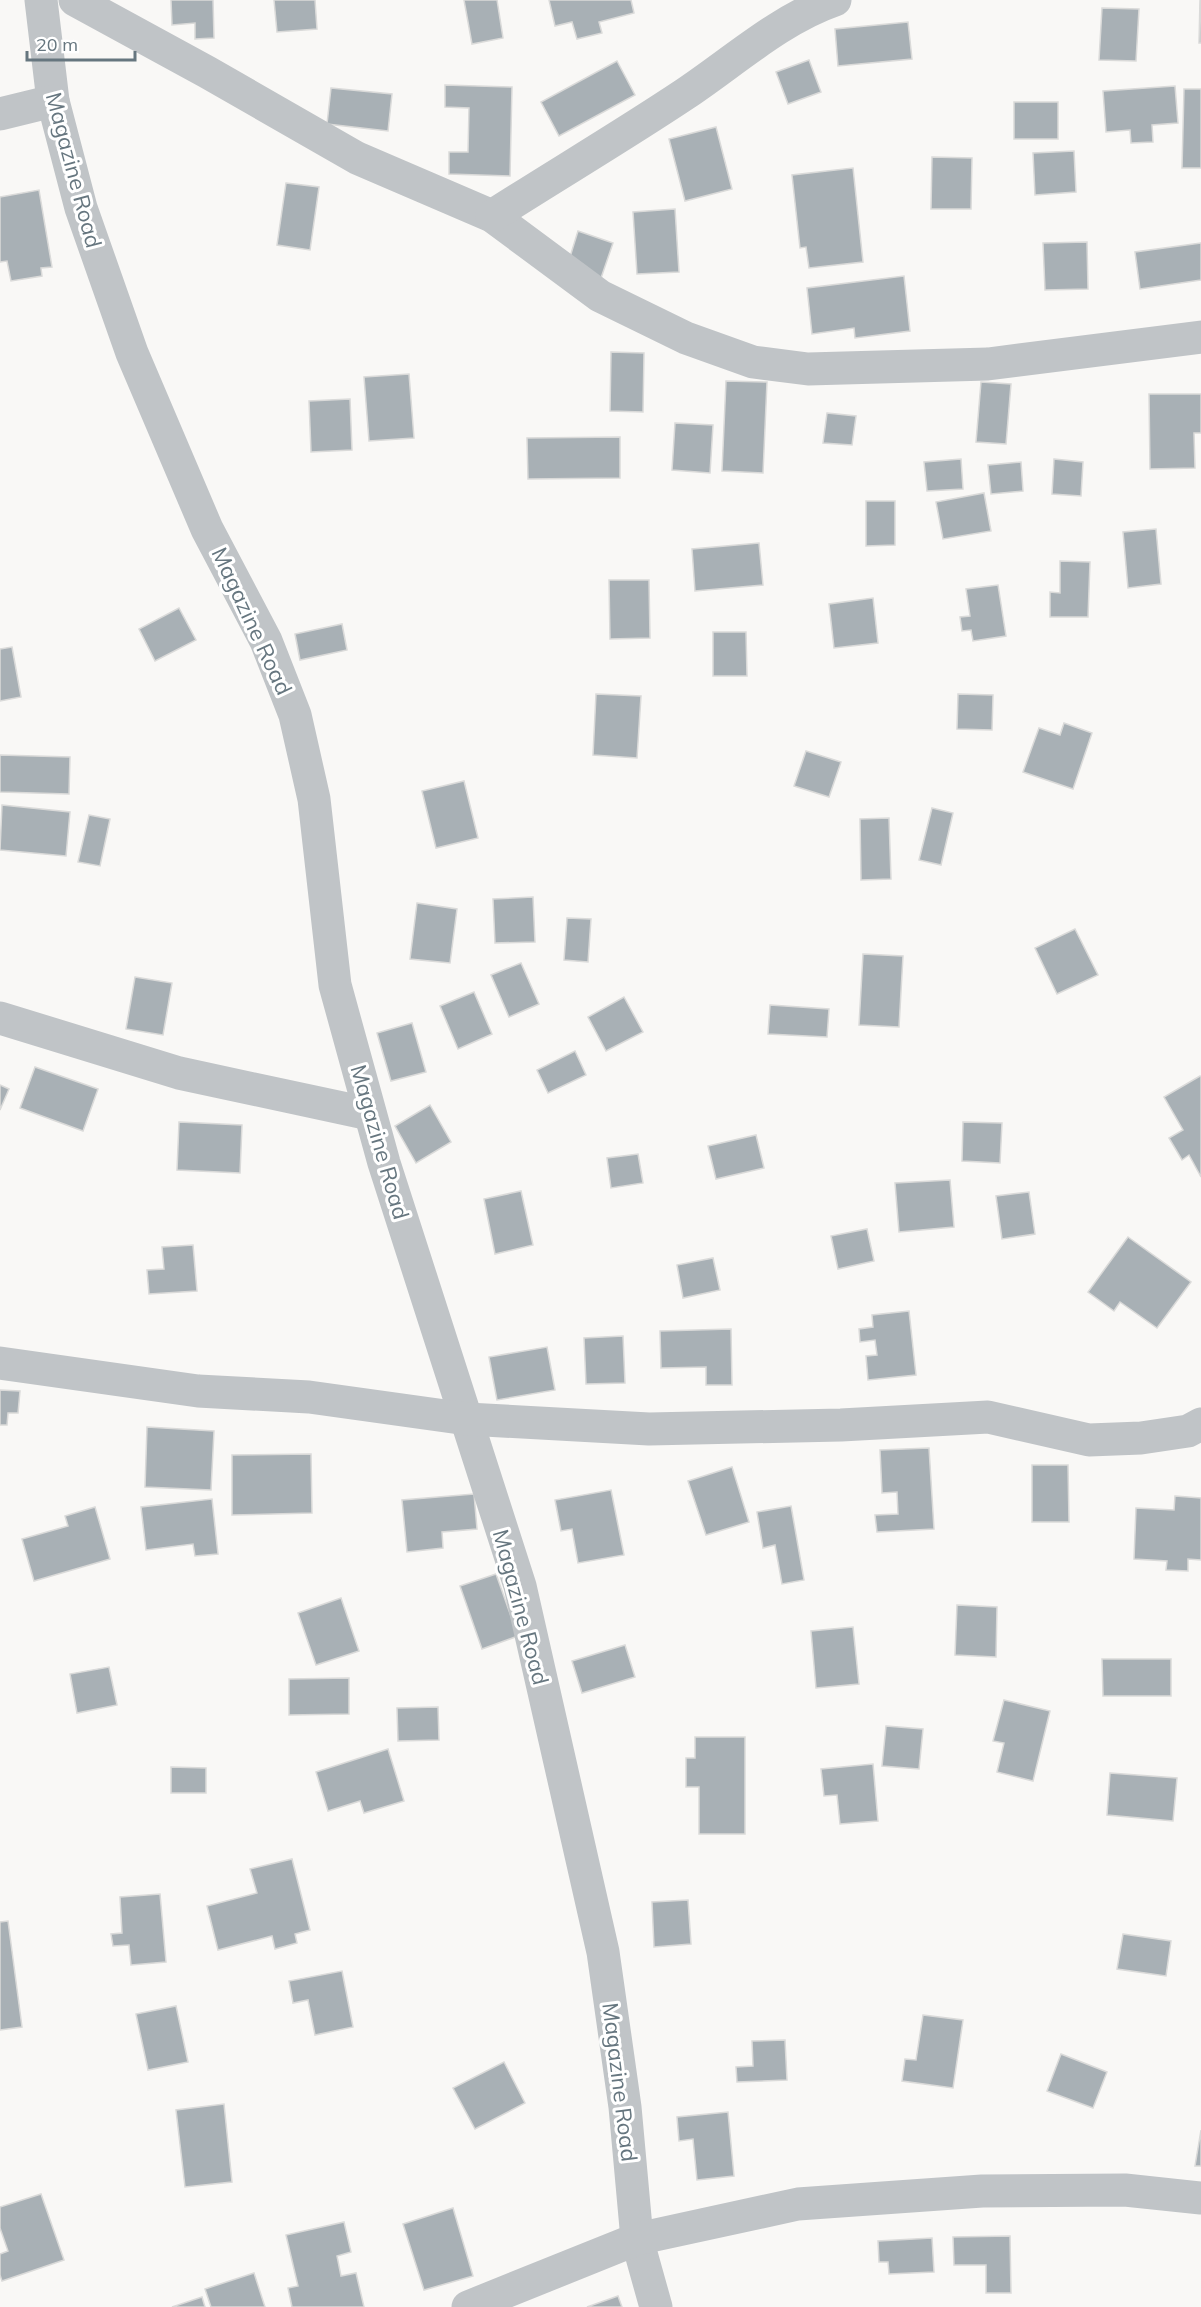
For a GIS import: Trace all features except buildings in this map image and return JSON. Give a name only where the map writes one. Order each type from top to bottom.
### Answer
[{"type":"street","name":"Magazine Road","points":[[41,0],[53,101],[81,208],[132,353],[207,529],[266,641],[295,715],[314,799],[335,985],[384,1162],[520,1586],[603,1952],[625,2107],[637,2239],[656,2307]]},
{"type":"street","points":[[75,0],[357,158],[492,216],[600,296],[686,338],[753,362],[808,369],[988,364],[1201,337]]},
{"type":"street","points":[[492,216],[684,95],[785,25],[818,6],[835,0]]},
{"type":"street","points":[[0,114],[53,101]]},
{"type":"street","points":[[0,1018],[179,1073],[370,1114]]},
{"type":"street","points":[[0,1363],[198,1391],[309,1397],[467,1419],[649,1429],[841,1425],[988,1417],[1089,1440],[1153,1436],[1188,1431],[1201,1424]]},
{"type":"street","points":[[468,2307],[637,2239],[810,2203],[982,2191],[1125,2190],[1201,2198]]}]
